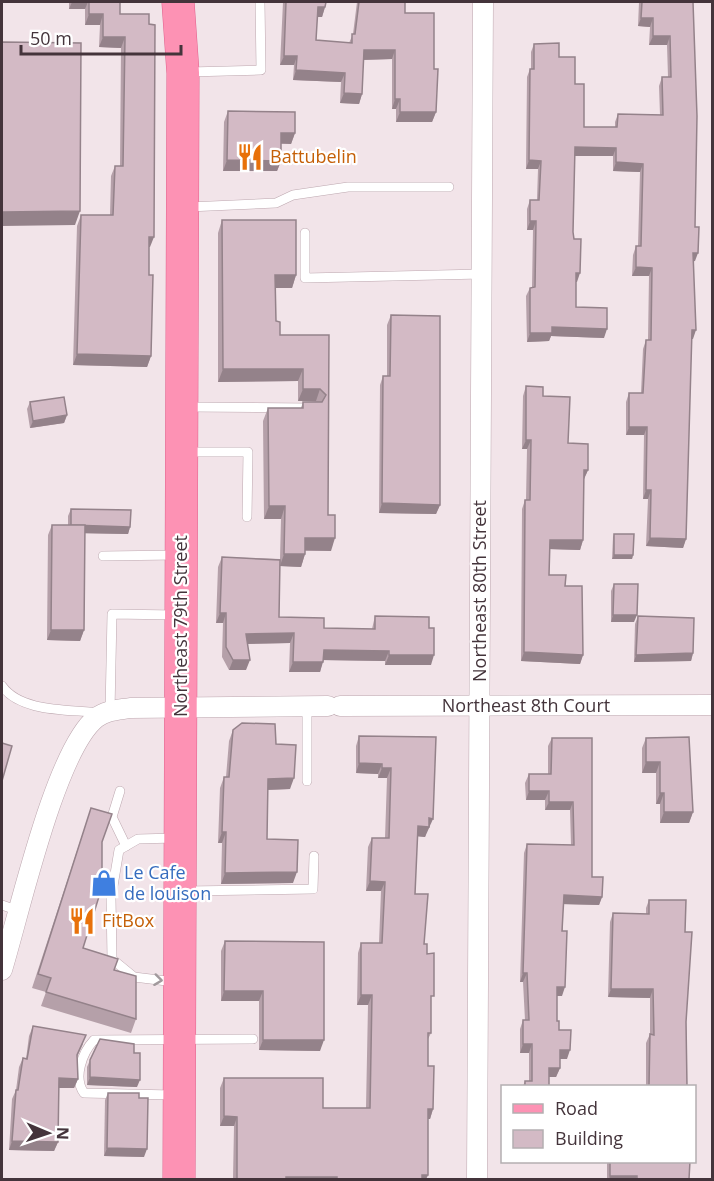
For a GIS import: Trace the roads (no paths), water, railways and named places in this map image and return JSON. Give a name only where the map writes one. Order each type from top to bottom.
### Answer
[{"type":"main road","name":"Northeast 79th Street","points":[[178,2],[183,73],[179,1179]]},
{"type":"main road","name":"Northeast 79th Street","points":[[183,73],[200,2]]},
{"type":"street","name":"Northeast 80th Street","points":[[477,1179],[483,2]]},
{"type":"street","name":"Northeast 8th Court","points":[[107,712],[180,708],[307,706],[712,705]]},
{"type":"street","points":[[2,969],[10,908],[65,766],[88,726],[107,712]]},
{"type":"lane","points":[[183,73],[261,70],[260,2]]},
{"type":"lane","points":[[183,207],[276,203],[293,195],[348,186],[449,187]]},
{"type":"lane","points":[[305,233],[305,278],[482,274]]},
{"type":"lane","points":[[182,407],[315,408]]},
{"type":"lane","points":[[182,453],[248,452],[248,517]]},
{"type":"lane","points":[[103,556],[181,555]]},
{"type":"lane","points":[[2,686],[7,693],[33,706],[107,712],[112,614],[181,615]]},
{"type":"lane","points":[[307,706],[307,781]]},
{"type":"lane","points":[[120,791],[112,817],[126,846]]},
{"type":"lane","points":[[180,838],[138,839],[119,850],[111,898],[112,959],[134,977],[180,982]]},
{"type":"lane","points":[[180,891],[314,889],[314,856]]},
{"type":"lane","points":[[179,1095],[84,1093],[79,1075],[85,1049],[94,1040],[253,1039]]},
{"type":"place","name":"Battubelin","points":[[250,157]]},
{"type":"place","name":"Le Cafe de louison","points":[[104,883]]},
{"type":"place","name":"FitBox","points":[[82,921]]}]
